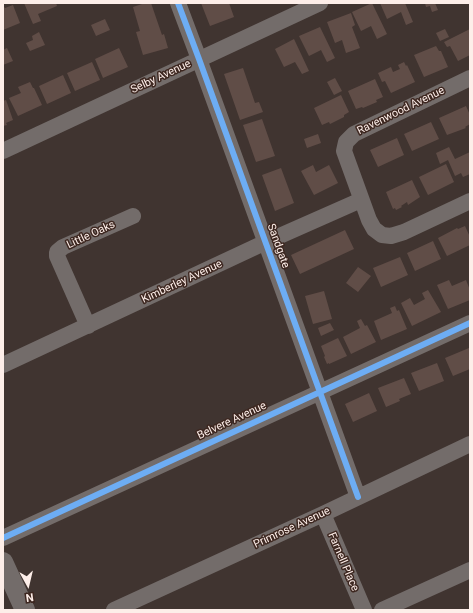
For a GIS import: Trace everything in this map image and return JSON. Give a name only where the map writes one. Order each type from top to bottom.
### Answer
[{"type":"street","name":"Sandgate","points":[[178,3],[358,497]]},
{"type":"street","name":"Selby Avenue","points":[[3,151],[320,3]]},
{"type":"street","name":"Ravenwood Avenue","points":[[470,78],[349,138],[346,142],[344,151],[361,200],[374,229],[382,235],[392,236],[404,232],[470,201]]},
{"type":"street","name":"Kimberley Avenue","points":[[3,365],[266,242],[361,200]]},
{"type":"street","name":"Little Oaks","points":[[88,326],[57,256],[57,252],[63,247],[133,216]]},
{"type":"street","name":"Belvere Avenue","points":[[3,538],[470,323]]},
{"type":"street","name":"Primrose Avenue","points":[[114,610],[323,514],[470,444]]},
{"type":"street","name":"Farnell Place","points":[[323,514],[364,610]]},
{"type":"street","points":[[3,562],[25,610]]},
{"type":"street","points":[[382,610],[470,570]]},
{"type":"building","points":[[24,3],[56,3],[57,6],[38,14],[41,21],[33,24]]},
{"type":"building","points":[[145,3],[151,3],[162,35],[164,34],[168,48],[143,55],[136,32],[140,31],[133,7]]},
{"type":"building","points":[[201,3],[229,3],[234,17],[210,26]]},
{"type":"building","points":[[372,3],[387,34],[377,39],[371,26],[361,31],[352,12]]},
{"type":"building","points":[[380,3],[405,3],[413,22],[406,25],[401,12],[387,19]]},
{"type":"building","points":[[425,3],[435,3],[438,10],[432,12],[430,6],[426,7]]},
{"type":"building","points":[[13,5],[20,23],[3,30],[3,7],[5,8]]},
{"type":"building","points":[[351,13],[355,25],[352,27],[360,48],[346,53],[342,40],[335,43],[327,22]]},
{"type":"building","points":[[105,19],[110,30],[96,36],[91,25]]},
{"type":"building","points":[[320,27],[335,58],[327,62],[321,50],[309,56],[299,36]]},
{"type":"building","points":[[445,29],[449,37],[440,41],[436,33]]},
{"type":"building","points":[[470,29],[470,55],[458,61],[450,46],[447,47],[444,42]]},
{"type":"building","points":[[39,32],[45,45],[30,51],[26,43],[33,40],[32,36]]},
{"type":"building","points":[[294,39],[309,71],[302,74],[295,62],[284,67],[275,49]]},
{"type":"building","points":[[436,46],[439,51],[441,51],[448,67],[424,77],[414,55]]},
{"type":"building","points":[[7,48],[13,61],[3,65],[3,50]]},
{"type":"building","points":[[119,48],[128,67],[103,78],[95,59]]},
{"type":"building","points":[[92,62],[100,80],[75,91],[67,73]]},
{"type":"building","points":[[404,62],[415,82],[391,93],[385,81],[382,82],[378,73],[391,67],[393,72],[400,69],[398,65]]},
{"type":"building","points":[[243,68],[255,103],[259,102],[263,112],[240,120],[224,74]]},
{"type":"building","points":[[63,75],[71,93],[47,104],[39,86]]},
{"type":"building","points":[[335,78],[342,91],[334,95],[327,82]]},
{"type":"building","points":[[375,79],[383,97],[376,100],[377,102],[363,108],[356,109],[348,91]]},
{"type":"building","points":[[30,82],[42,105],[18,116],[9,98],[21,93],[18,87]]},
{"type":"building","points":[[341,95],[349,112],[344,115],[344,117],[330,124],[329,122],[322,125],[314,108]]},
{"type":"building","points":[[6,100],[13,120],[6,123],[7,125],[3,126],[3,101]]},
{"type":"building","points":[[466,106],[470,115],[470,124],[465,127],[466,128],[447,135],[439,118]]},
{"type":"building","points":[[262,119],[275,156],[256,162],[243,125]]},
{"type":"building","points":[[431,122],[439,139],[412,151],[404,134]]},
{"type":"building","points":[[318,134],[321,143],[307,148],[304,139]]},
{"type":"building","points":[[397,138],[404,155],[378,167],[370,150]]},
{"type":"building","points":[[449,147],[455,159],[470,152],[470,174],[463,177],[461,173],[455,176],[448,160],[440,164],[436,153]]},
{"type":"building","points":[[446,164],[454,182],[428,195],[419,177]]},
{"type":"building","points":[[313,165],[316,172],[329,165],[338,183],[314,195],[301,171]]},
{"type":"building","points":[[281,168],[294,203],[275,211],[262,175]]},
{"type":"building","points":[[412,180],[420,197],[408,205],[407,202],[396,210],[395,208],[393,209],[386,192]]},
{"type":"building","points":[[465,226],[470,237],[470,245],[447,256],[438,238],[457,228],[458,229]]},
{"type":"building","points":[[345,230],[354,249],[300,274],[291,255]]},
{"type":"building","points":[[433,241],[441,259],[415,271],[407,253]]},
{"type":"building","points":[[400,257],[408,275],[381,287],[373,268]]},
{"type":"building","points":[[358,267],[371,276],[358,292],[346,283]]},
{"type":"building","points":[[449,280],[452,286],[466,280],[470,290],[470,300],[448,309],[437,285]]},
{"type":"building","points":[[428,290],[441,312],[412,326],[401,303],[410,298],[414,305],[425,299],[422,293]]},
{"type":"building","points":[[324,291],[332,319],[313,324],[305,296]]},
{"type":"building","points":[[395,306],[397,311],[399,310],[407,329],[381,340],[374,321],[392,313],[390,308]]},
{"type":"building","points":[[361,319],[365,326],[367,325],[376,342],[351,354],[343,337],[360,328],[357,321]]},
{"type":"building","points":[[330,323],[334,330],[321,336],[318,328]]},
{"type":"building","points":[[338,338],[347,356],[327,364],[321,346]]},
{"type":"building","points":[[469,348],[470,369],[453,376],[445,358]]},
{"type":"building","points":[[437,363],[444,381],[419,391],[411,373]]},
{"type":"building","points":[[404,378],[411,394],[386,407],[378,388]]},
{"type":"building","points":[[369,393],[377,411],[353,422],[345,404]]},
{"type":"cycle path","points":[[178,3],[358,497]]},
{"type":"cycle path","points":[[3,538],[470,323]]}]
